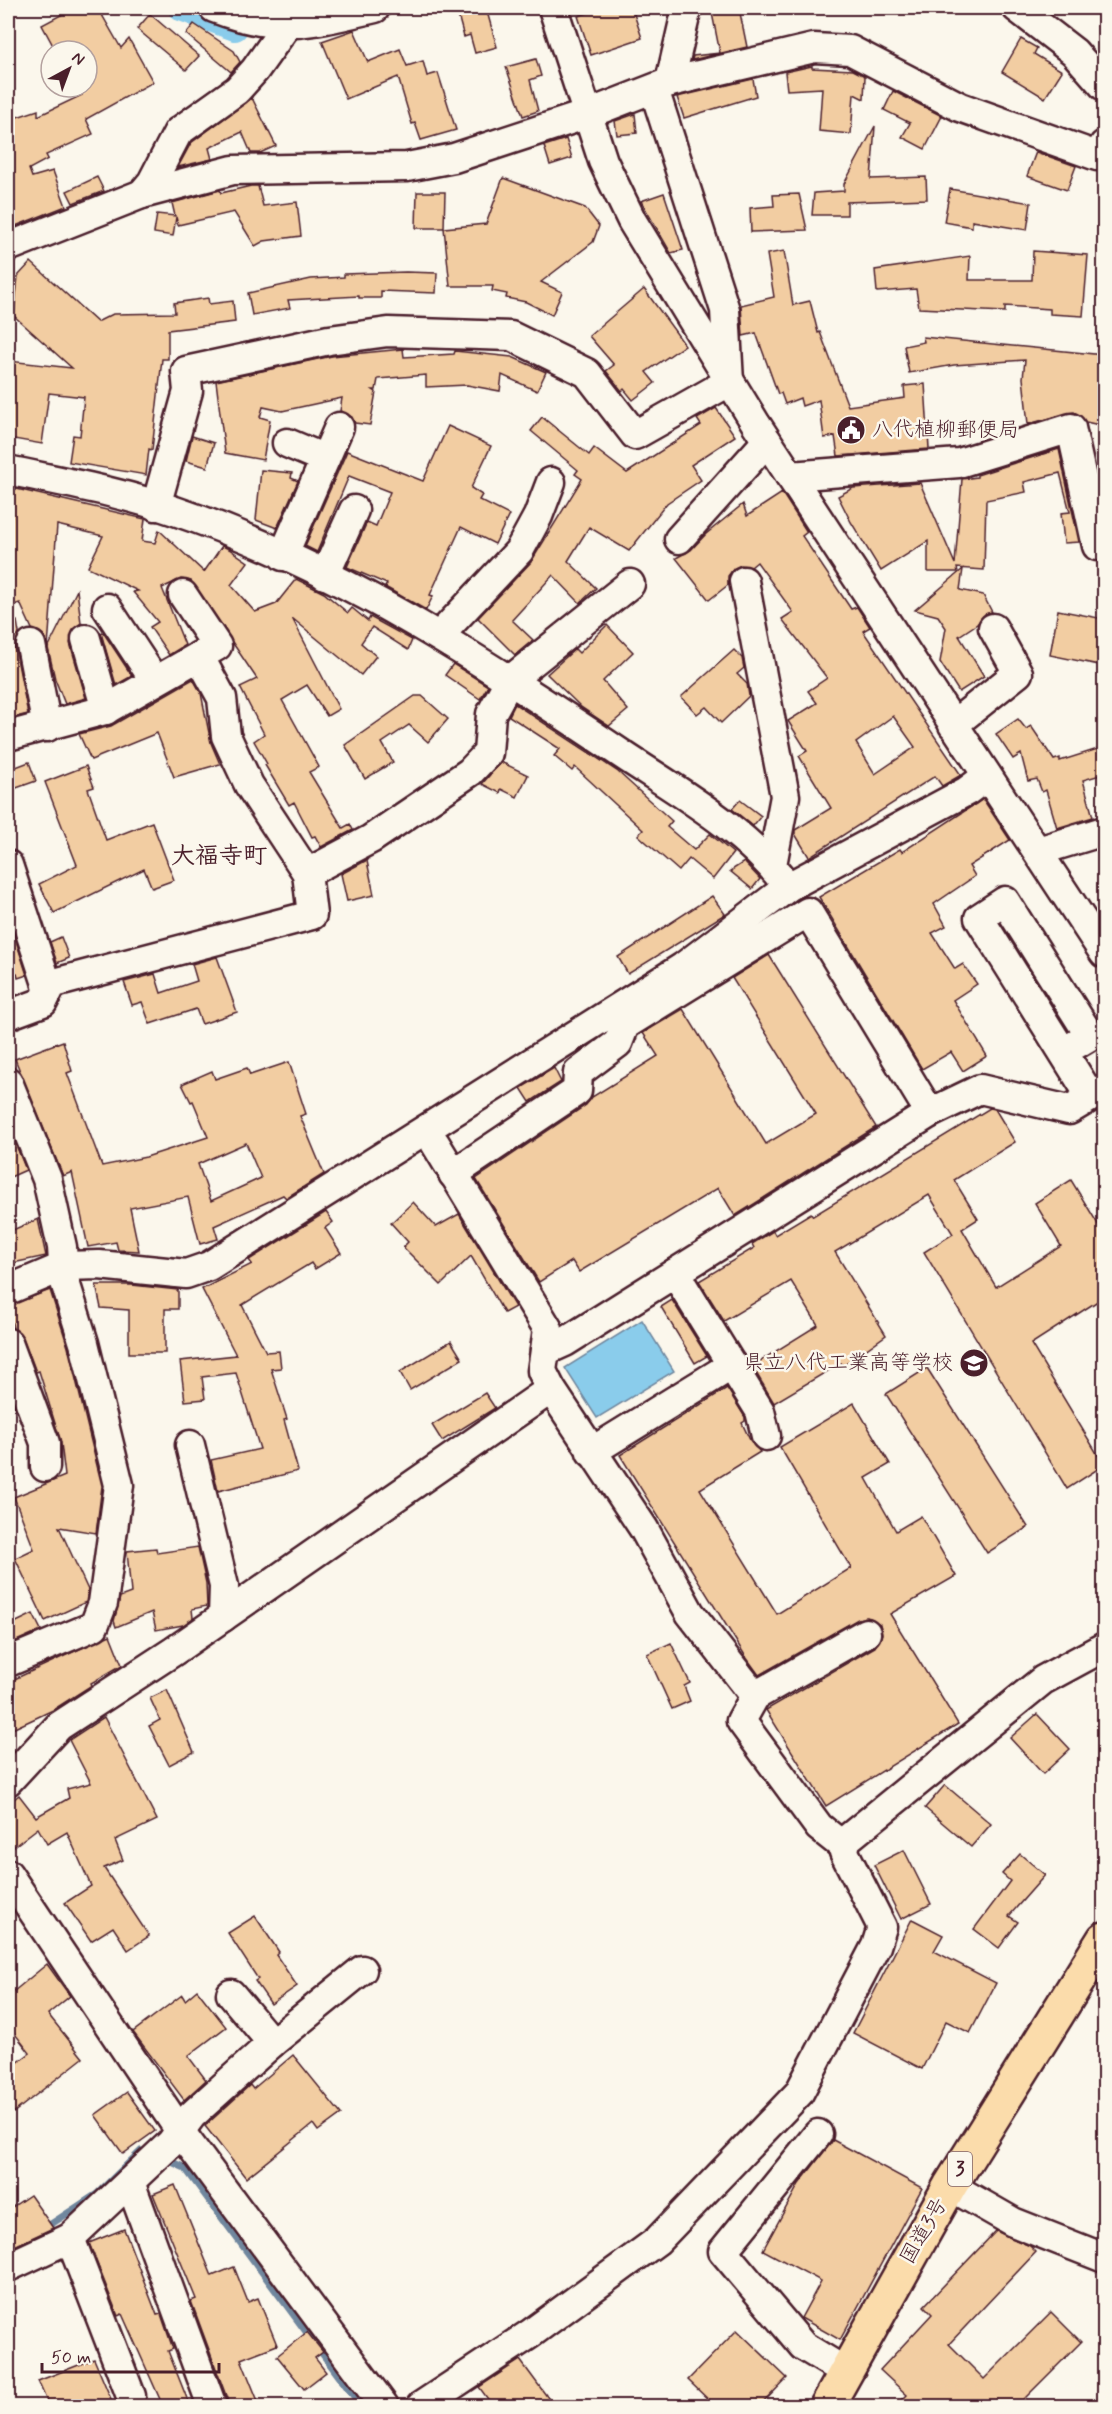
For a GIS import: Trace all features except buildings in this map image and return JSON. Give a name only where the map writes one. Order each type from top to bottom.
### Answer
[{"type":"highway","name":"国道3号","points":[[827,2406],[950,2186],[1104,1939]]},
{"type":"street","points":[[214,8],[258,22],[287,25],[375,8]]},
{"type":"street","points":[[553,8],[603,161],[632,221],[767,441],[1104,953]]},
{"type":"street","points":[[1017,8],[1074,52],[1104,86]]},
{"type":"street","points":[[681,13],[662,85],[725,310],[729,382]]},
{"type":"street","points":[[142,195],[152,182],[178,132],[237,90],[255,70],[287,25]]},
{"type":"street","points":[[8,247],[142,195],[233,170],[407,167],[454,158],[588,114],[662,85],[814,48],[850,50],[960,107],[1097,156],[1104,145]]},
{"type":"street","points":[[156,506],[188,391],[186,371],[329,340],[388,332],[511,336],[586,374],[635,435],[729,382]]},
{"type":"street","points":[[283,555],[339,427]]},
{"type":"street","points":[[790,476],[959,463],[1071,428],[1097,546],[1104,546]]},
{"type":"street","points":[[678,539],[767,441]]},
{"type":"street","points":[[287,443],[325,459]]},
{"type":"street","points":[[8,470],[156,506],[283,555],[326,575],[439,636],[679,793],[737,834],[780,876]]},
{"type":"street","points":[[439,636],[519,551],[538,516],[550,482]]},
{"type":"street","points":[[326,575],[354,510]]},
{"type":"street","points":[[744,581],[785,796],[780,876]]},
{"type":"street","points":[[308,873],[371,839],[470,772],[488,753],[491,714],[509,681],[630,584]]},
{"type":"street","points":[[8,736],[47,728],[106,710],[217,646],[183,595]]},
{"type":"street","points":[[107,608],[155,681]]},
{"type":"street","points":[[953,724],[1018,674],[993,628]]},
{"type":"street","points":[[86,639],[106,710]]},
{"type":"street","points":[[31,645],[47,728]]},
{"type":"street","points":[[47,985],[312,915],[308,873],[249,785],[226,736],[222,698],[199,656]]},
{"type":"street","points":[[8,1290],[65,1266],[99,1265],[186,1274],[209,1266],[683,967],[780,876],[967,791],[987,776]]},
{"type":"street","points":[[1038,851],[1104,831]]},
{"type":"street","points":[[8,865],[49,990],[43,1002],[8,1016]]},
{"type":"street","points":[[545,1351],[565,1342],[930,1113],[980,1089],[1069,1110],[1098,1093],[1063,1052],[979,918],[1005,902],[1090,1036],[1063,1052]]},
{"type":"street","points":[[453,1174],[577,1091],[578,1073],[618,1043],[625,1025],[808,912],[930,1113]]},
{"type":"street","points":[[8,1082],[16,1130],[47,1179],[65,1266],[64,1278],[84,1343],[119,1485],[103,1603],[94,1626],[8,1662]]},
{"type":"street","points":[[435,1143],[548,1329],[543,1371],[551,1389],[644,1529],[690,1613],[755,1696]]},
{"type":"street","points":[[675,1273],[760,1411],[766,1436]]},
{"type":"street","points":[[8,1343],[45,1443],[45,1467]]},
{"type":"street","points":[[591,1452],[732,1365]]},
{"type":"street","points":[[8,1780],[59,1726],[223,1617],[551,1389]]},
{"type":"street","points":[[190,1445],[224,1586],[223,1617]]},
{"type":"street","points":[[421,2406],[530,2334],[657,2241],[800,2093],[876,1946],[882,1927],[843,1846],[819,1827],[741,1721],[755,1696],[866,1633]]},
{"type":"street","points":[[843,1846],[846,1840],[1043,1680],[1104,1647]]},
{"type":"street","points":[[8,1874],[180,2131],[384,2406]]},
{"type":"street","points":[[8,2267],[70,2238],[171,2143],[192,2115],[272,2043],[362,1970]]},
{"type":"street","points":[[231,1994],[272,2043]]},
{"type":"street","points":[[818,2134],[723,2251],[803,2346],[846,2372]]},
{"type":"street","points":[[130,2182],[213,2406]]},
{"type":"street","points":[[950,2186],[1013,2222],[1104,2258]]},
{"type":"street","points":[[70,2238],[131,2396]]},
{"type":"water","points":[[642,1320],[674,1371],[597,1418],[565,1368]]},
{"type":"waterway","points":[[181,8],[235,28]]},
{"type":"waterway","points":[[45,2228],[97,2194],[141,2151]]},
{"type":"waterway","points":[[174,2163],[185,2168],[361,2406]]},
{"type":"place","name":"八代植柳郵便局","points":[[851,430]]},
{"type":"place","name":"県立八代工業高等学校","points":[[974,1363]]},
{"type":"district","name":"大福寺町","points":[[219,856]]}]
